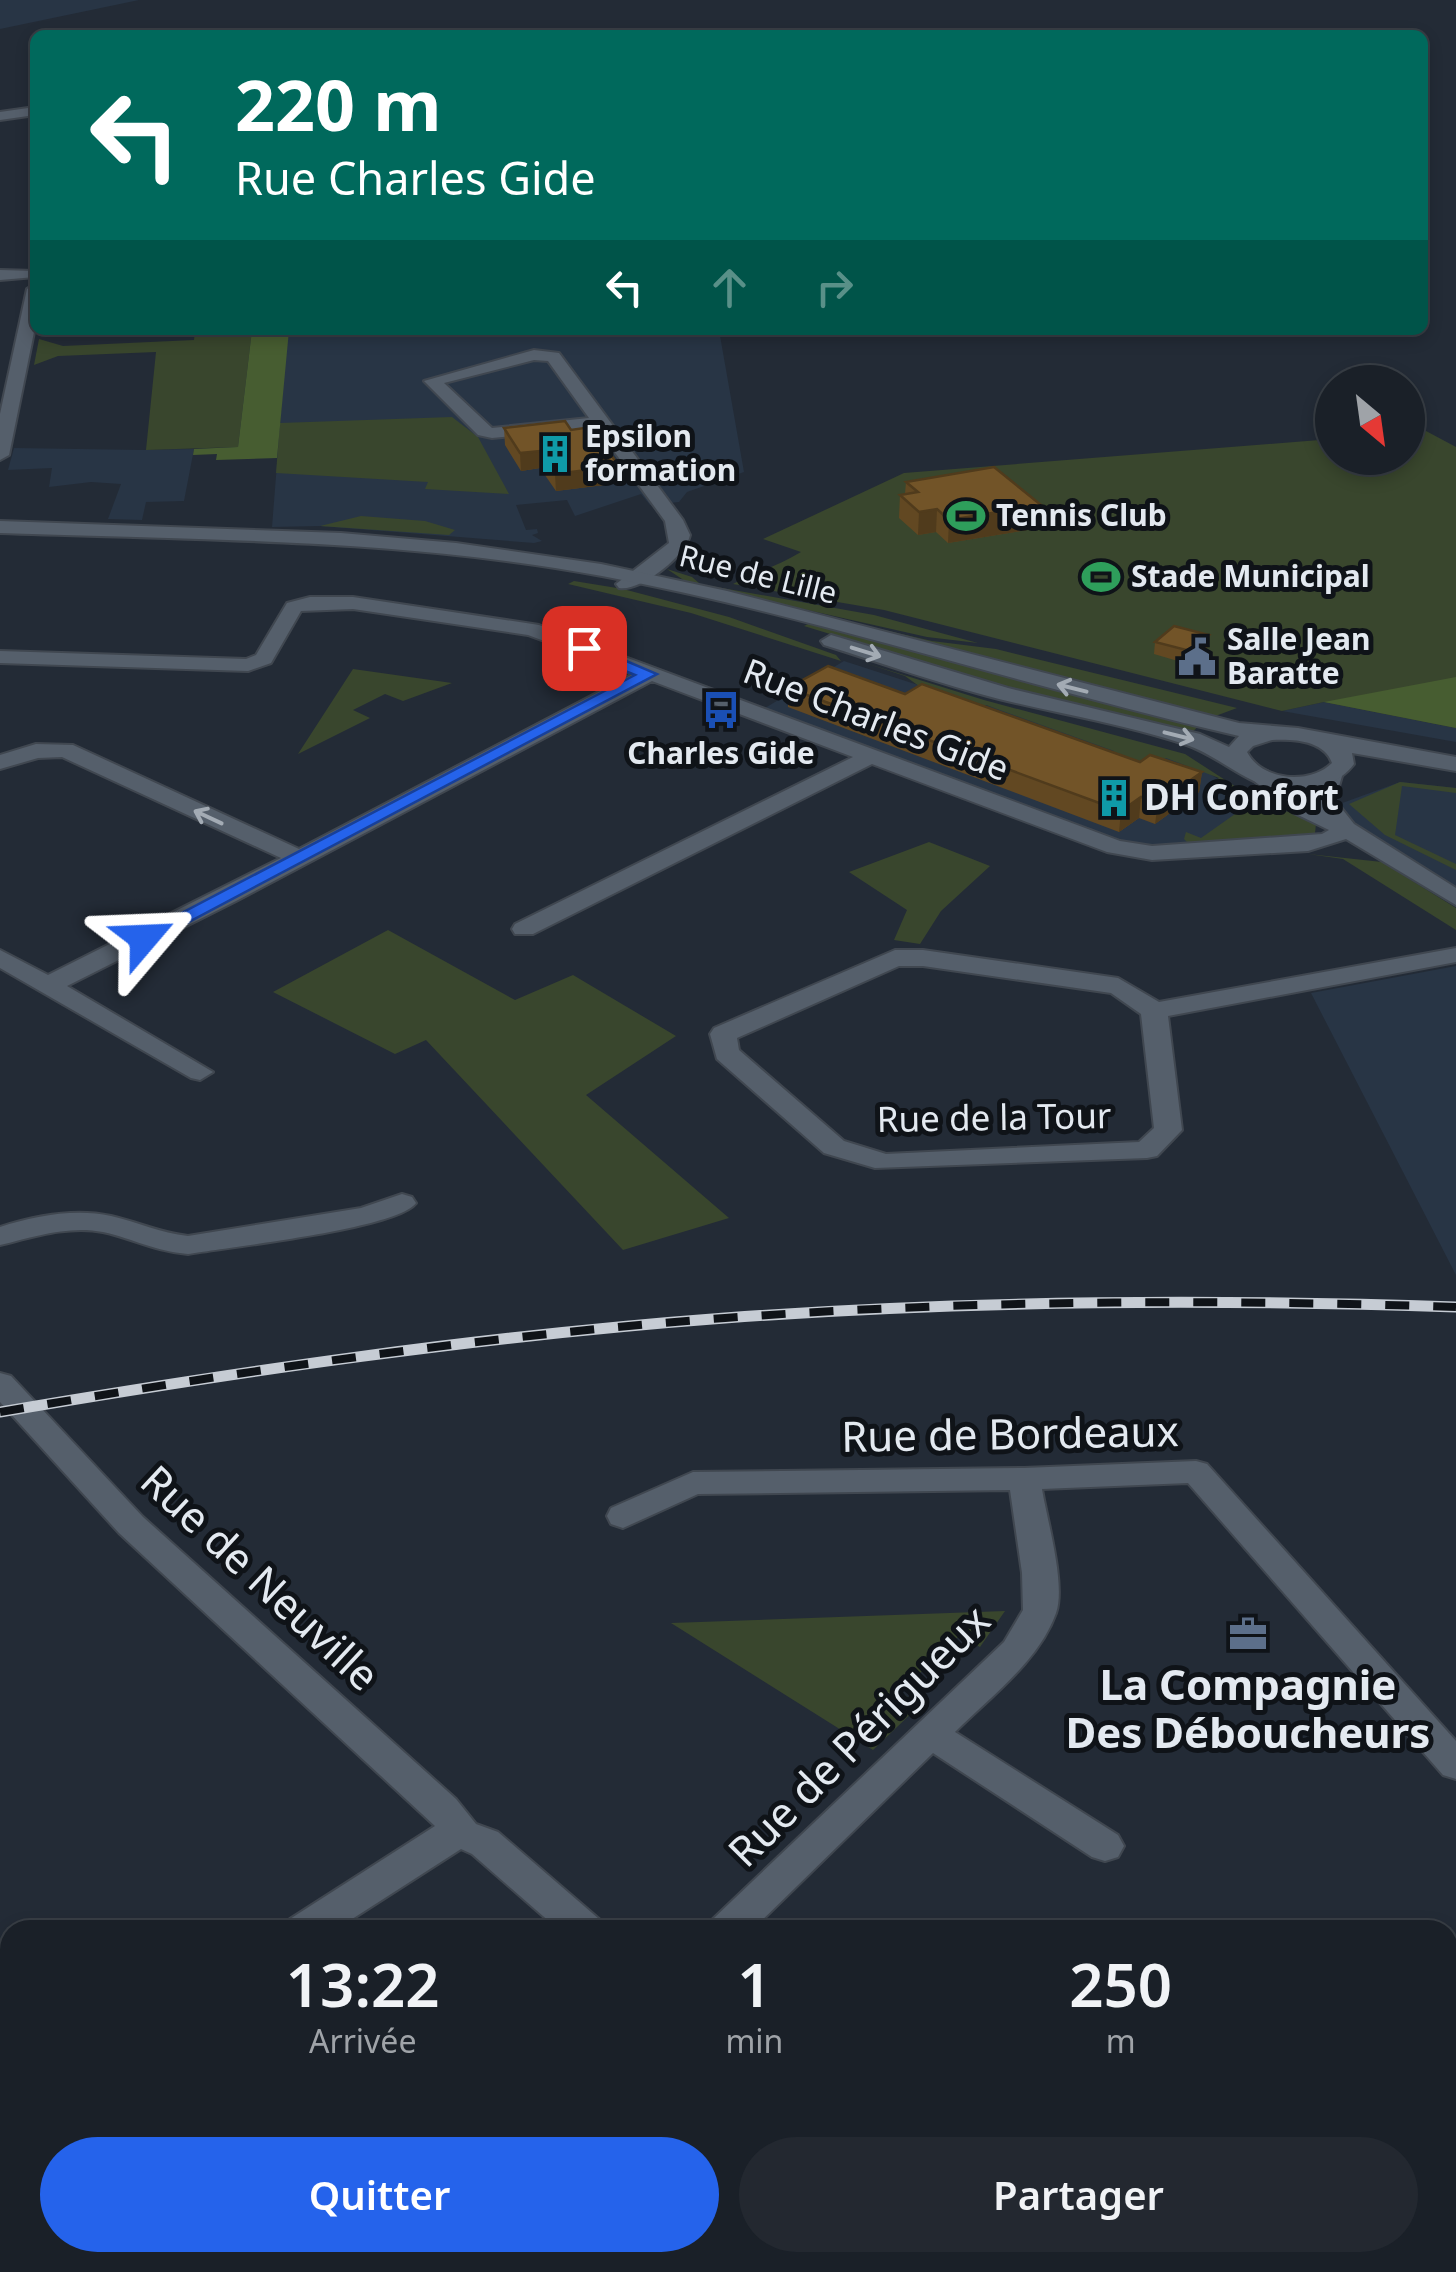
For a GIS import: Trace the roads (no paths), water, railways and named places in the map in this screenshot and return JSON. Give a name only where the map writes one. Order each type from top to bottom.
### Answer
[{"type":"street","points":[[0,116],[30,112]]},
{"type":"street","points":[[0,127],[30,128]]},
{"type":"street","points":[[0,276],[30,277]]},
{"type":"street","points":[[0,455],[30,298]]},
{"type":"street","points":[[601,422],[492,434],[431,383],[439,377],[550,355],[601,422],[666,509],[680,535],[672,551],[631,580]]},
{"type":"street","name":"Rue de Lille","points":[[0,526],[221,533],[631,580],[874,634],[1060,686],[1238,729],[1306,735],[1329,744]]},
{"type":"street","name":"Rue de Lille","points":[[631,580],[1000,693],[1192,739],[1238,759],[1302,808],[1346,829],[1456,898]]},
{"type":"street","name":"Rue Charles Gide","points":[[0,657],[248,665],[264,660],[294,607],[334,602],[532,628],[1128,851],[1308,844],[1328,840],[1346,829]]},
{"type":"street","points":[[48,985],[649,674]]},
{"type":"street","points":[[1238,759],[1240,744],[1270,733]]},
{"type":"street","points":[[1329,744],[1456,764]]},
{"type":"street","points":[[1329,744],[1343,759],[1323,800],[1346,829]]},
{"type":"street","points":[[0,762],[36,751],[64,750],[296,857]]},
{"type":"street","points":[[524,930],[870,756]]},
{"type":"street","points":[[1260,776],[1296,782],[1384,771],[1456,779]]},
{"type":"street","points":[[1154,1011],[1456,955]]},
{"type":"street","points":[[0,958],[200,1072]]},
{"type":"street","name":"Rue de la Tour","points":[[895,958],[923,958],[1118,986],[1154,1011],[1168,1130],[1148,1150],[885,1162],[834,1146],[726,1052],[723,1034],[895,958]]},
{"type":"street","points":[[0,1236],[44,1224],[82,1222],[107,1224],[157,1242],[188,1246],[367,1216],[402,1203]]},
{"type":"street","name":"Rue de Neuville","points":[[0,1384],[131,1525],[443,1809],[463,1834],[484,1843],[574,1920]]},
{"type":"street","name":"Rue de Bordeaux","points":[[624,1516],[692,1483],[1024,1479],[1196,1472],[1456,1765]]},
{"type":"street","name":"Rue de Périgueux","points":[[737,1920],[1016,1651],[1040,1611],[1039,1573],[1024,1479]]},
{"type":"street","points":[[930,1734],[1105,1846]]},
{"type":"street","points":[[319,1920],[444,1838],[463,1834]]},
{"type":"railway","points":[[0,1412],[362,1356],[725,1318],[1090,1303],[1456,1307]]},
{"type":"place","name":"Epsilon formation","points":[[555,454]]},
{"type":"place","name":"Tennis Club","points":[[966,516]]},
{"type":"place","name":"Stade Municipal","points":[[1101,577]]},
{"type":"place","name":"Salle Jean Baratte","points":[[1197,657]]},
{"type":"place","name":"Charles Gide","points":[[721,710]]},
{"type":"place","name":"DH Confort","points":[[1114,798]]},
{"type":"place","name":"La Compagnie Des Déboucheurs","points":[[1248,1634]]}]
